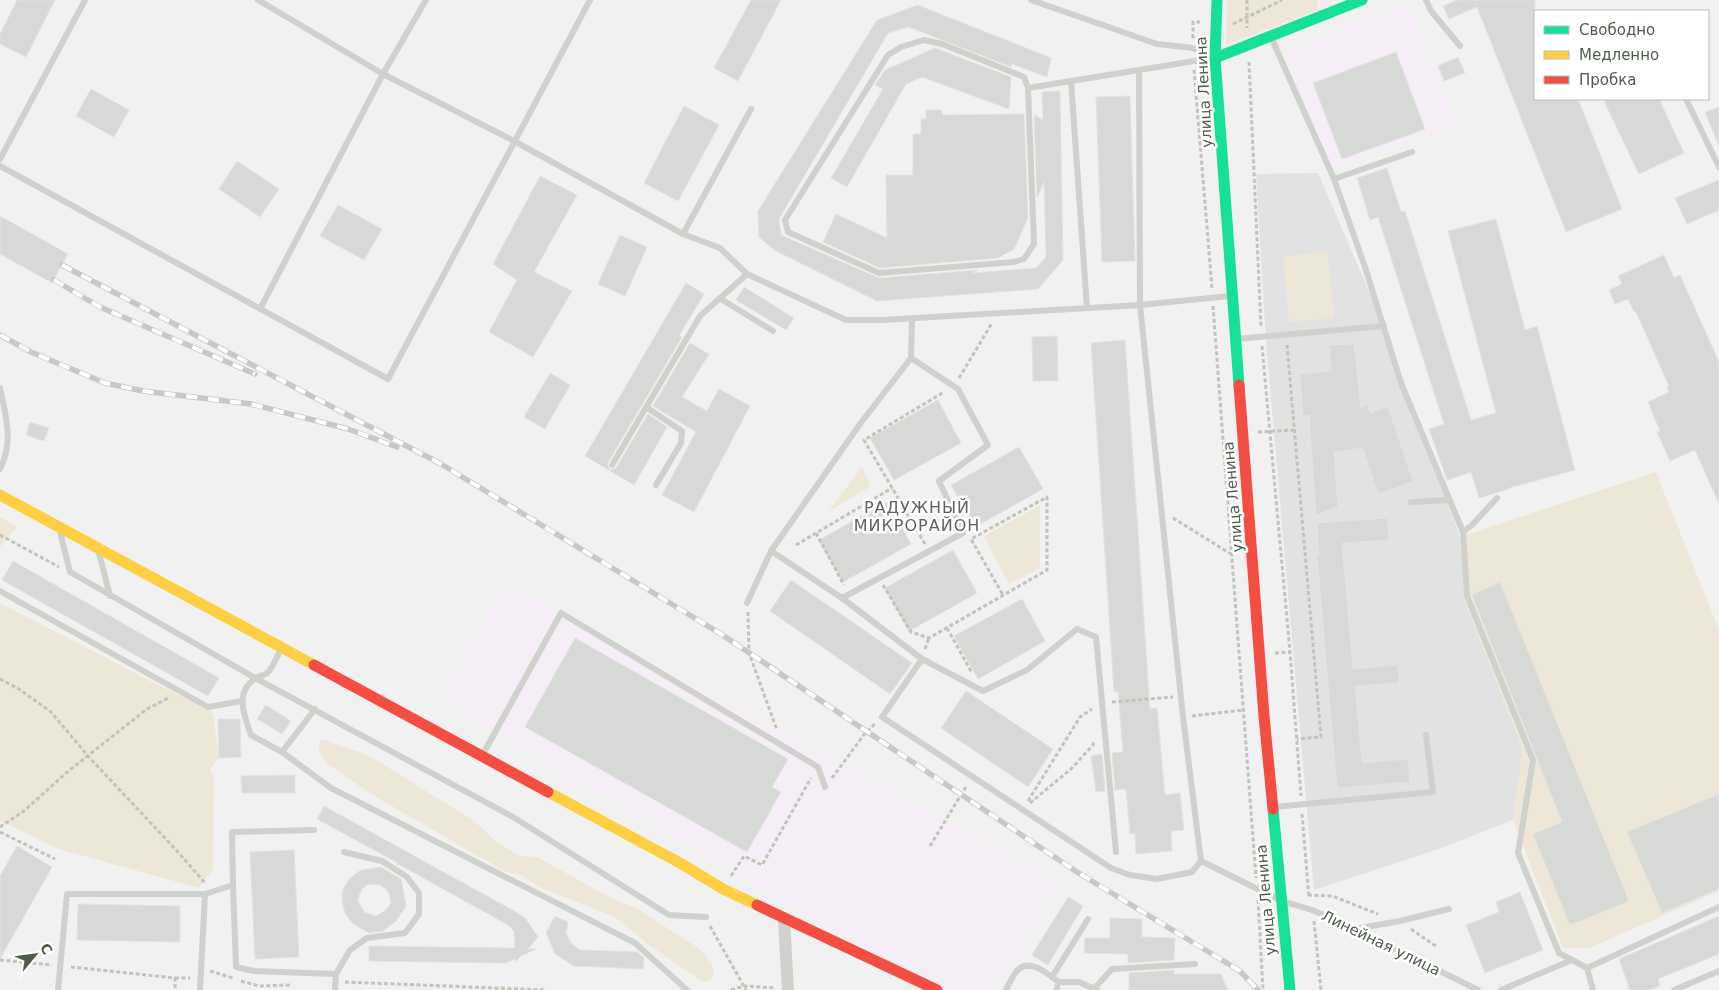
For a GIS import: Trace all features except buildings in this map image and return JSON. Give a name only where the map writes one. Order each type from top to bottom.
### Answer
[{"type":"street","name":"улица Ленина","points":[[1216,0],[1215,58],[1235,340],[1273,807],[1290,990]]},
{"type":"street","points":[[1215,58],[1331,9],[1362,0]]},
{"type":"street","points":[[0,495],[680,862],[723,889],[937,990]]},
{"type":"street","points":[[784,919],[788,989]]},
{"type":"lane","points":[[0,159],[85,0]]},
{"type":"lane","points":[[258,0],[383,74],[514,141],[683,234],[720,248],[747,274],[846,320],[1140,305],[1232,296]]},
{"type":"lane","points":[[260,309],[383,74],[426,0]]},
{"type":"lane","points":[[0,166],[388,379],[590,0]]},
{"type":"lane","points":[[1032,0],[1157,44],[1193,48],[1215,58]]},
{"type":"lane","points":[[1426,0],[1431,11],[1460,46]]},
{"type":"lane","points":[[1270,36],[1334,179],[1365,266],[1401,383],[1463,532],[1466,596],[1533,760],[1518,853],[1559,953],[1587,968],[1593,990]]},
{"type":"lane","points":[[924,40],[942,44],[1024,77],[1028,88],[1034,244],[1024,259],[1014,262],[880,273],[788,232],[785,220],[888,55],[901,47],[924,40]]},
{"type":"lane","points":[[1028,88],[1215,58]]},
{"type":"lane","points":[[922,659],[882,717],[1110,868],[1130,875],[1157,879],[1192,872],[1201,861],[1183,717],[1140,305],[1139,70]]},
{"type":"lane","points":[[1071,81],[1087,308]]},
{"type":"lane","points":[[1686,100],[1719,167]]},
{"type":"lane","points":[[683,234],[751,108]]},
{"type":"lane","points":[[1334,179],[1412,152]]},
{"type":"lane","points":[[612,466],[700,316],[747,274]]},
{"type":"lane","points":[[721,299],[773,331]]},
{"type":"lane","points":[[747,604],[771,551],[860,424],[911,358],[912,318]]},
{"type":"lane","points":[[1235,340],[1384,326]]},
{"type":"lane","points":[[842,598],[963,533],[939,481],[988,445],[958,389],[911,358]]},
{"type":"lane","points":[[0,388],[9,437],[6,457],[0,469]]},
{"type":"lane","points":[[646,408],[682,431],[681,443],[656,485]]},
{"type":"lane","points":[[1463,532],[1497,498]]},
{"type":"lane","points":[[1411,502],[1450,500]]},
{"type":"lane","points":[[59,528],[70,572],[255,678],[513,817],[669,915],[706,917]]},
{"type":"lane","points":[[98,549],[110,596]]},
{"type":"lane","points":[[771,551],[842,598],[922,659],[983,691],[1026,670],[1077,629],[1096,637],[1116,852]]},
{"type":"lane","points":[[0,591],[208,707],[242,701]]},
{"type":"lane","points":[[482,756],[561,613],[818,767],[825,787]]},
{"type":"lane","points":[[282,648],[268,672],[255,678],[248,686],[242,701],[251,735],[282,752],[330,788],[635,944],[687,990]]},
{"type":"lane","points":[[282,752],[315,709]]},
{"type":"lane","points":[[1273,807],[1434,792],[1426,735]]},
{"type":"lane","points":[[314,830],[232,832],[236,967],[254,971],[336,974]]},
{"type":"lane","points":[[335,990],[336,974],[350,950],[367,938],[405,932],[419,914],[419,893],[407,877],[382,862],[344,852]]},
{"type":"lane","name":"Линейная улица","points":[[1201,861],[1257,890],[1282,901],[1312,910],[1355,929],[1478,990]]},
{"type":"lane","points":[[58,990],[67,894],[205,894],[233,885]]},
{"type":"lane","points":[[200,990],[205,894]]},
{"type":"lane","points":[[1587,968],[1719,907]]},
{"type":"lane","points":[[1355,929],[1400,921],[1449,909]]},
{"type":"lane","points":[[1052,977],[1088,919]]},
{"type":"lane","points":[[1501,990],[1572,960]]},
{"type":"lane","points":[[1006,990],[1017,970],[1026,965],[1035,966],[1059,982],[1080,982],[1095,989],[1112,969],[1195,964]]},
{"type":"lane","points":[[1674,990],[1719,971]]},
{"type":"lane","points":[[1056,990],[1059,982]]},
{"type":"path","points":[[1247,0],[1262,337],[1297,739],[1308,895],[1312,910],[1321,990]]},
{"type":"path","points":[[1247,17],[1282,0]]},
{"type":"path","points":[[1194,62],[1244,710],[1263,990]]},
{"type":"path","points":[[929,551],[864,440],[954,386],[999,313]]},
{"type":"path","points":[[1286,335],[1321,737],[1297,739]]},
{"type":"path","points":[[796,545],[892,488]]},
{"type":"path","points":[[879,578],[911,632],[929,638],[946,628],[1003,595],[1046,570],[1047,497],[972,539],[1003,595]]},
{"type":"path","points":[[1162,511],[1231,554]]},
{"type":"path","points":[[816,533],[849,595]]},
{"type":"path","points":[[0,535],[70,572]]},
{"type":"path","points":[[747,604],[749,653],[783,747]]},
{"type":"path","points":[[946,628],[983,691]]},
{"type":"path","points":[[0,679],[19,689],[50,712],[213,892]]},
{"type":"path","points":[[0,827],[24,811],[66,773],[147,709],[181,692]]},
{"type":"path","points":[[1022,810],[1080,718],[1102,703],[1181,696]]},
{"type":"path","points":[[1183,717],[1244,710]]},
{"type":"path","points":[[825,787],[866,732],[882,717]]},
{"type":"path","points":[[1022,810],[1071,769],[1093,745],[1095,736]]},
{"type":"path","points":[[723,889],[744,856],[762,865],[818,767]]},
{"type":"path","points":[[930,846],[972,776]]},
{"type":"path","points":[[0,832],[55,859]]},
{"type":"path","points":[[706,917],[746,990]]},
{"type":"path","points":[[0,960],[188,979],[209,971],[259,986],[297,984]]},
{"type":"path","points":[[175,978],[176,990]]},
{"type":"path","points":[[336,982],[547,990]]},
{"type":"path","points":[[731,990],[744,986],[788,989]]},
{"type":"shaded area","points":[[1227,0],[1318,0],[1317,10],[1226,45]]},
{"type":"shaded area","points":[[1406,5],[1458,125],[1329,169],[1286,52]]},
{"type":"shaded area","points":[[1318,173],[1384,326],[1460,537],[1464,599],[1523,750],[1513,820],[1439,849],[1314,890],[1266,342],[1256,174]]},
{"type":"shaded area","points":[[1328,252],[1334,318],[1289,322],[1283,256]]},
{"type":"shaded area","points":[[862,467],[871,486],[828,512]]},
{"type":"shaded area","points":[[1656,472],[1719,630],[1719,891],[1589,948],[1563,948],[1513,820],[1523,750],[1464,599],[1460,537]]},
{"type":"shaded area","points":[[1040,505],[1040,568],[1009,584],[984,536]]},
{"type":"shaded area","points":[[0,517],[17,527],[0,547]]},
{"type":"shaded area","points":[[506,583],[1057,882],[991,990],[936,990],[441,700]]},
{"type":"shaded area","points":[[0,603],[154,683],[181,696],[205,703],[213,715],[219,758],[210,769],[214,779],[213,869],[199,888],[59,849],[0,821]]},
{"type":"shaded area","points":[[321,739],[368,755],[474,821],[497,842],[520,856],[537,857],[613,899],[636,908],[697,947],[712,963],[714,974],[710,981],[702,981],[649,945],[615,917],[543,889],[519,874],[506,872],[371,794],[326,763],[318,748]]},
{"type":"railway","points":[[62,265],[441,464],[721,634],[1077,872],[1240,971],[1258,990]]},
{"type":"railway","points":[[54,280],[100,307],[255,374]]},
{"type":"railway","points":[[0,335],[31,352],[105,383],[143,391],[251,404],[348,429],[397,447]]},
{"type":"traffic: fast","points":[[1217,0],[1215,58],[1239,385]]},
{"type":"traffic: fast","points":[[1215,58],[1362,0]]},
{"type":"traffic: fast","points":[[1273,809],[1290,990]]},
{"type":"traffic: slow","points":[[0,495],[314,665]]},
{"type":"traffic: slow","points":[[548,792],[680,863],[723,889],[757,905]]},
{"type":"traffic: jam","points":[[1239,385],[1264,716],[1273,809]]},
{"type":"traffic: jam","points":[[314,665],[548,792]]},
{"type":"traffic: jam","points":[[757,905],[937,990]]},
{"type":"district","name":"РАДУЖНЫЙ МИКРОРАЙОН","points":[[917,516]]}]
